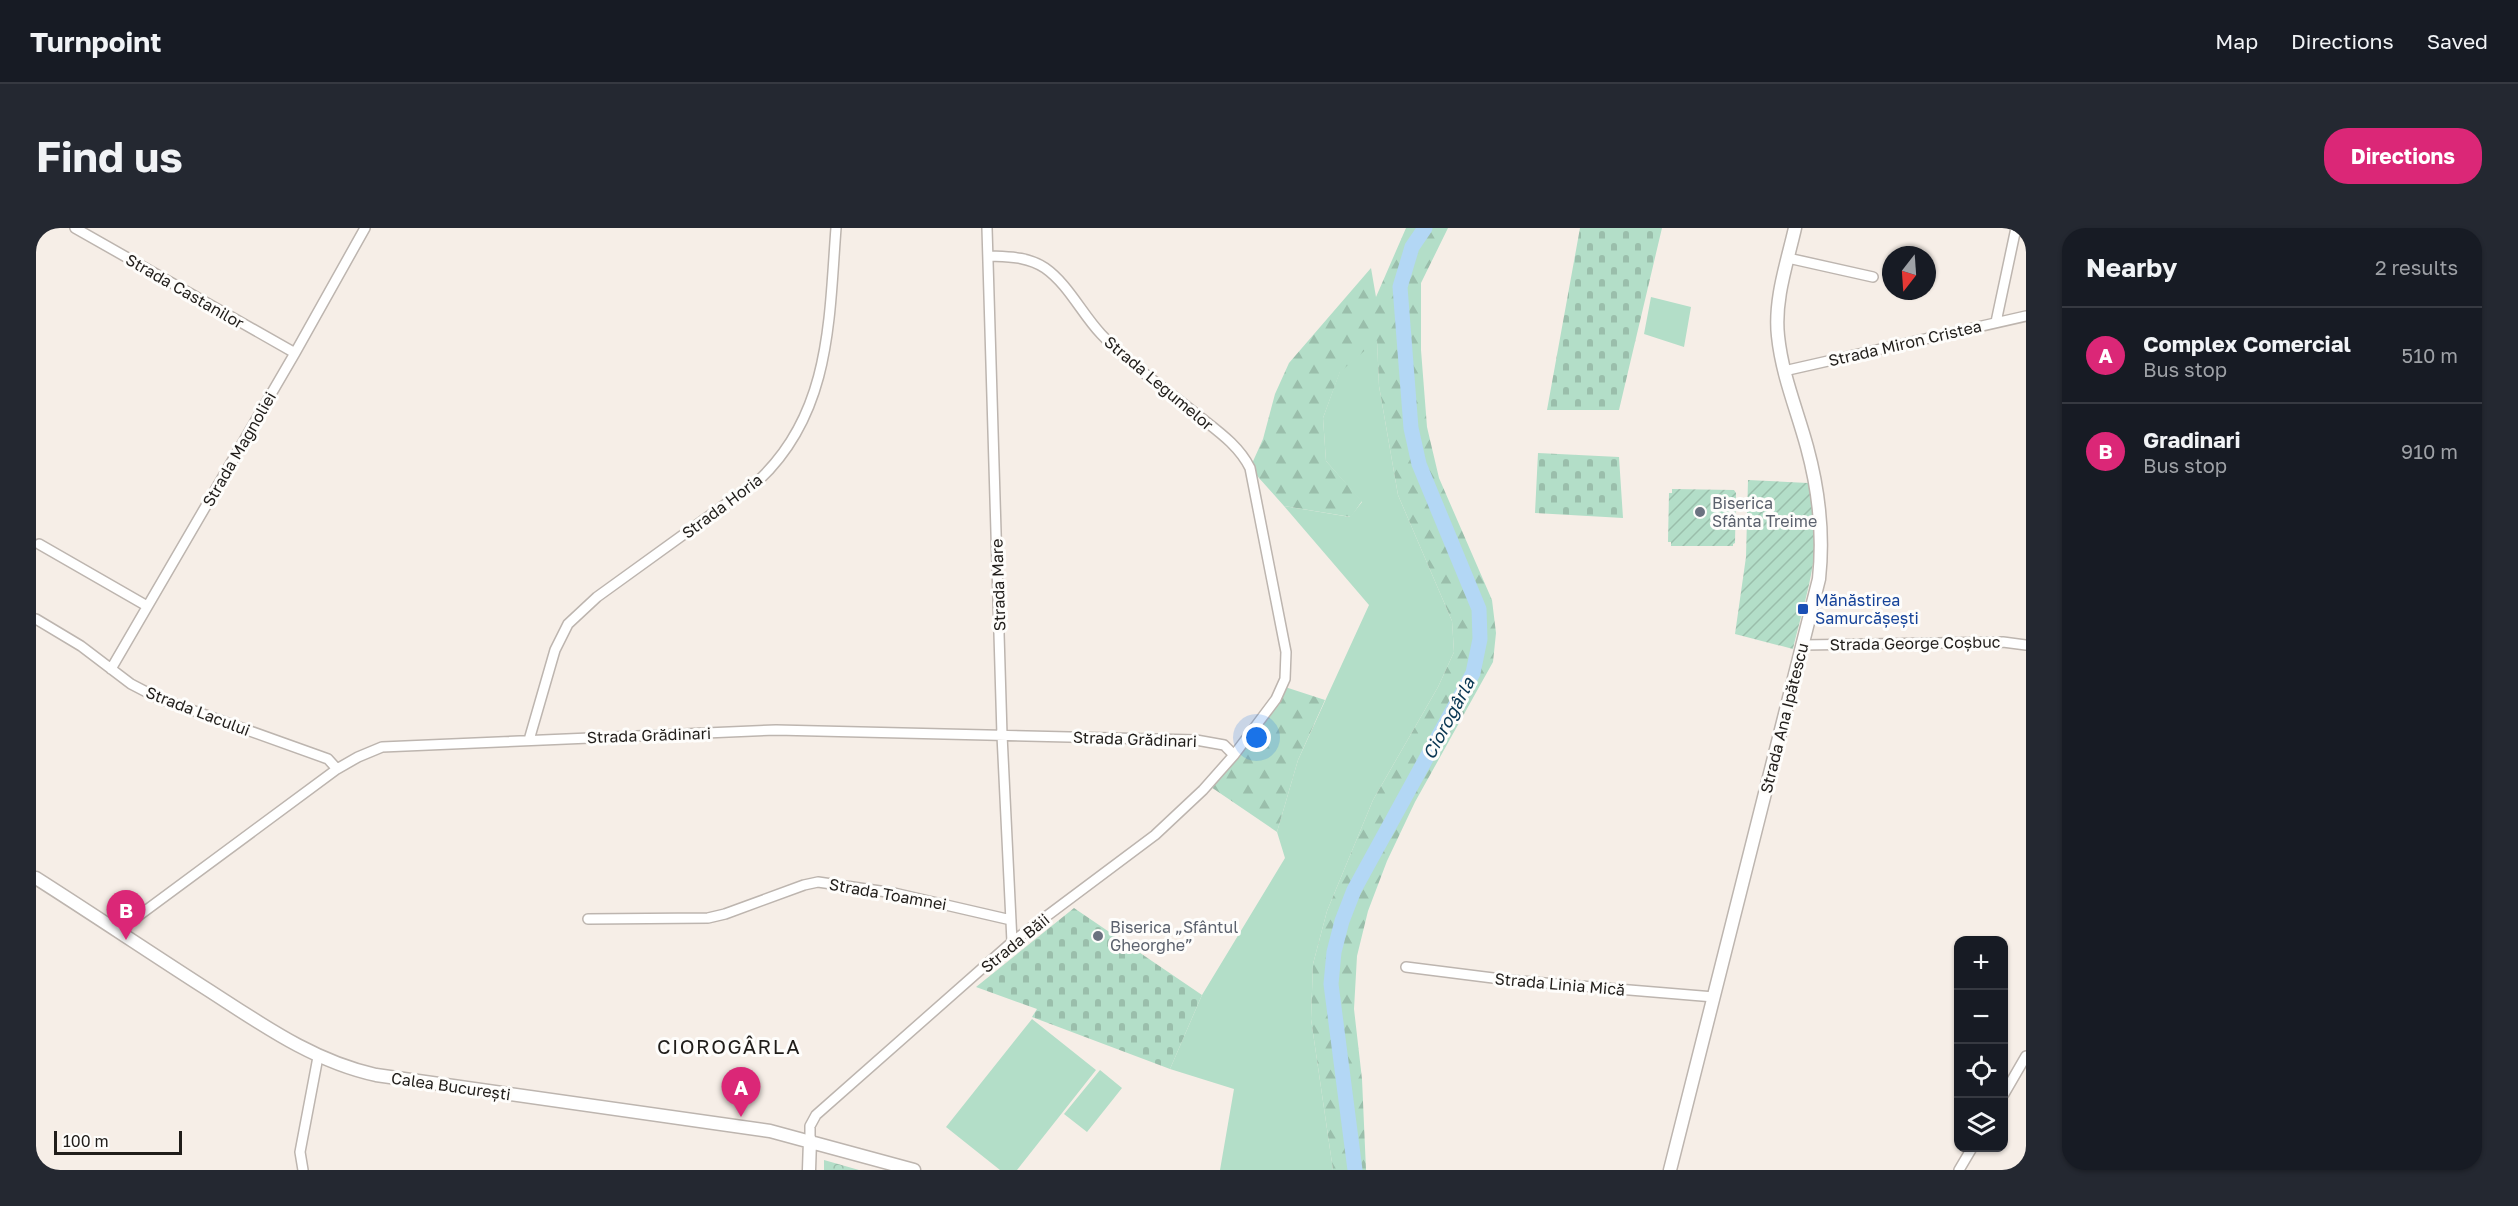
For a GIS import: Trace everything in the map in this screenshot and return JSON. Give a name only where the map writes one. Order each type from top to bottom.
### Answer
[{"type":"main road","name":"Strada Ana Ipătescu","points":[[1670,1170],[1819,579],[1821,520],[1807,448],[1784,371],[1777,321],[1780,293],[1795,228]]},
{"type":"main road","name":"Calea București","points":[[36,878],[238,1009],[318,1057],[341,1067],[376,1075],[770,1131],[914,1170]]},
{"type":"main road","points":[[809,1170],[810,1140]]},
{"type":"street","name":"Strada Castanilor","points":[[75,228],[295,353]]},
{"type":"street","name":"Strada Magnoliei","points":[[111,669],[365,228]]},
{"type":"street","name":"Strada Horia","points":[[529,740],[555,650],[568,624],[597,597],[759,480],[781,457],[802,425],[811,405],[825,343],[836,228]]},
{"type":"street","name":"Strada Mare","points":[[987,228],[1002,735],[1012,942]]},
{"type":"street","points":[[1996,322],[2016,228]]},
{"type":"street","name":"Strada Legumelor","points":[[988,256],[1025,259],[1047,269],[1116,349],[1220,433],[1245,458]]},
{"type":"street","points":[[1788,258],[1873,277]]},
{"type":"street","name":"Strada Miron Cristea","points":[[1784,371],[2026,316]]},
{"type":"street","name":"Strada Băii","points":[[810,1140],[810,1126],[816,1115],[1012,942],[1155,835],[1203,790],[1234,755],[1276,699],[1285,679],[1286,652],[1250,468],[1245,458]]},
{"type":"street","points":[[39,544],[147,606]]},
{"type":"street","name":"Strada Lacului","points":[[36,619],[72,640],[131,684],[158,698],[328,759],[337,769]]},
{"type":"street","name":"Strada George Coșbuc","points":[[1803,645],[2003,642],[2026,645]]},
{"type":"street","name":"Strada Grădinari","points":[[118,931],[337,769],[382,747],[776,730],[1196,740],[1224,745],[1234,755]]},
{"type":"street","name":"Strada Toamnei","points":[[588,919],[708,918],[818,882],[894,893],[1011,920]]},
{"type":"street","name":"Strada Linia Mică","points":[[1406,967],[1509,980],[1714,997]]},
{"type":"street","points":[[2008,1087],[2026,1056]]},
{"type":"street","points":[[303,1170],[300,1152],[318,1057]]},
{"type":"street","points":[[1959,1170],[1970,1152]]},
{"type":"green space","points":[[1406,228],[1448,228],[1421,283],[1421,350],[1427,427],[1439,478],[1492,600],[1496,633],[1493,662],[1415,802],[1387,861],[1368,911],[1357,956],[1354,1009],[1362,1079],[1366,1170],[1333,1170],[1311,1019],[1313,964],[1327,911],[1373,800],[1438,687],[1454,652],[1452,621],[1398,495],[1379,386],[1377,340],[1340,372],[1323,418],[1326,461],[1362,501],[1351,517],[1284,506],[1250,468],[1263,439],[1275,394],[1289,363],[1371,268],[1376,297]]},
{"type":"green space","points":[[1580,228],[1662,228],[1619,410],[1547,410]]},
{"type":"green space","points":[[1651,297],[1691,307],[1684,347],[1644,334]]},
{"type":"green space","points":[[1377,339],[1379,386],[1398,495],[1452,621],[1454,652],[1438,687],[1373,800],[1327,911],[1313,964],[1311,1019],[1333,1170],[1220,1170],[1234,1089],[1170,1069],[1202,995],[1285,858],[1277,832],[1298,760],[1369,605],[1284,506],[1350,517],[1362,502],[1326,461],[1323,418],[1340,371]]},
{"type":"green space","points":[[1538,453],[1619,457],[1623,518],[1535,513]]},
{"type":"green space","points":[[1748,480],[1808,483],[1816,529],[1814,559],[1793,649],[1735,634],[1746,557]]},
{"type":"green space","points":[[1672,489],[1734,490],[1736,493],[1735,543],[1733,546],[1671,546],[1671,542],[1668,542],[1669,493],[1672,493]]},
{"type":"green space","points":[[1282,686],[1325,700],[1298,760],[1277,832],[1208,785]]},
{"type":"green space","points":[[1074,908],[1202,995],[1170,1069],[1032,1017],[1037,1009],[976,987]]},
{"type":"green space","points":[[1032,1019],[1096,1070],[1017,1170],[1000,1170],[946,1127]]},
{"type":"green space","points":[[1100,1070],[1122,1088],[1087,1132],[1064,1114]]},
{"type":"green space","points":[[824,1160],[859,1170],[824,1170]]},
{"type":"waterway","name":"Ciorogârla","points":[[1355,1170],[1331,984],[1334,952],[1342,921],[1354,890],[1473,673],[1480,639],[1479,609],[1419,464],[1411,428],[1400,287],[1412,247],[1425,228]]},
{"type":"place","name":"Biserica Sfânta Treime","points":[[1700,512]]},
{"type":"place","name":"Mănăstirea Samurcășești","points":[[1803,609]]},
{"type":"place","name":"Biserica „Sfântul Gheorghe”","points":[[1098,936]]},
{"type":"place","name":"Gradinari","points":[[126,940]]},
{"type":"place","name":"Complex Comercial","points":[[741,1117]]},
{"type":"district","name":"CIOROGÂRLA","points":[[729,1046]]}]
